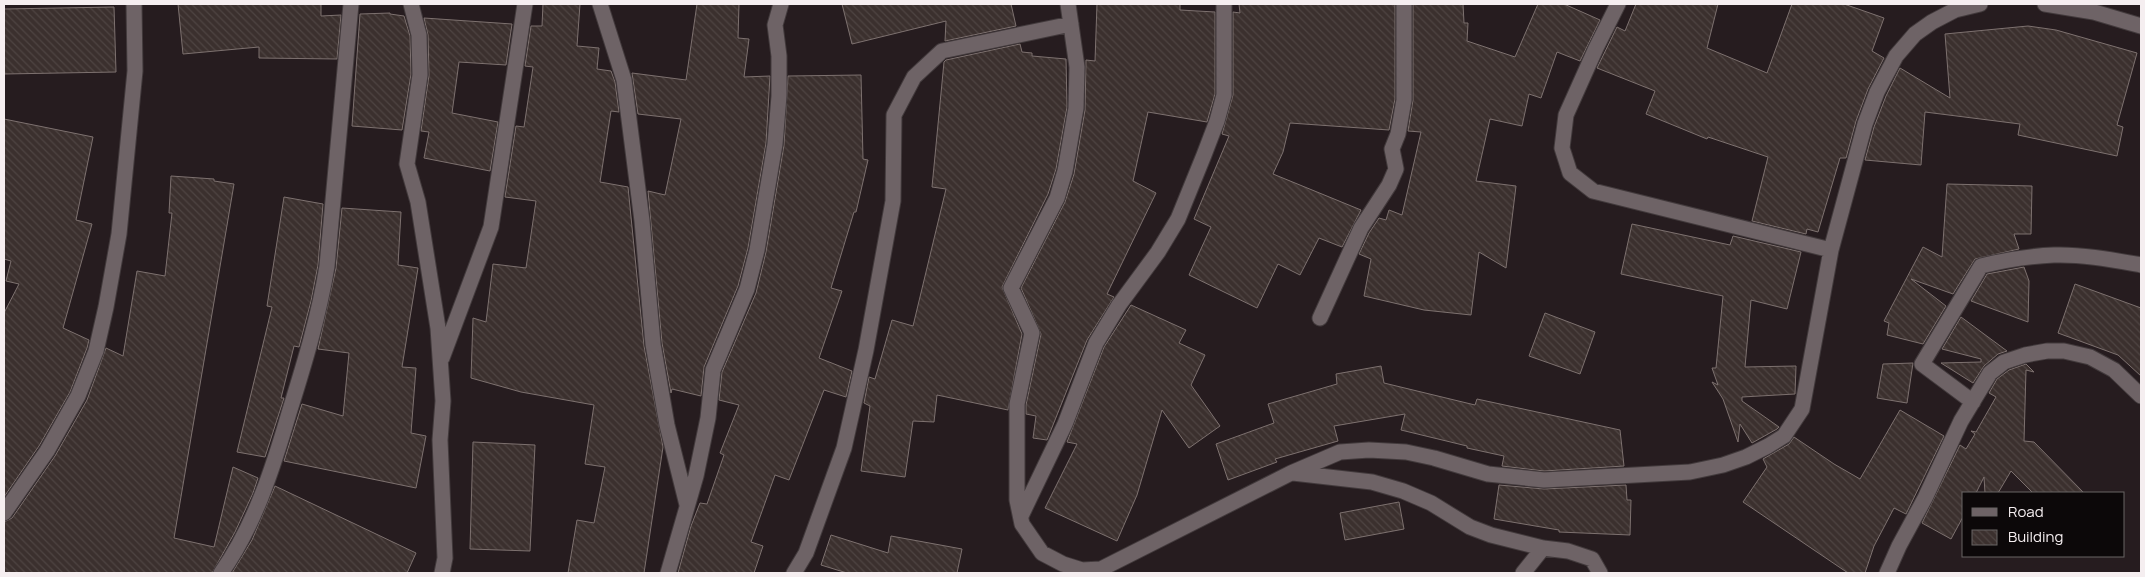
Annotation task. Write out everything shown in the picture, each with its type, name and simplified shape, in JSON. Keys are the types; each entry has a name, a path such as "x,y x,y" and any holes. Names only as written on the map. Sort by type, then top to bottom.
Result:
{"street":[{"path":"4,513 47,451 78,396 98,342 119,234 135,71 134,4"},
{"path":"221,573 237,552 273,466 320,305 327,266 350,4"},
{"path":"411,4 419,35 420,75 408,164 418,202 438,328 441,362 440,440 445,558 442,573"},
{"path":"441,362 491,227 525,4"},
{"path":"600,4 624,80 642,221 653,344 667,425 687,506"},
{"path":"668,573 696,476 708,418 713,370 747,289 757,250 775,144 779,96 779,56 775,25 782,4"},
{"path":"1068,4 1077,67 1076,108 1065,171 1057,198 1011,288 1032,333 1017,404 1017,500 1022,524 1042,553 1063,564 1082,570 1101,569 1291,473 1340,452 1369,450 1406,452 1488,474 1544,480 1690,472 1723,465 1746,457 1784,436 1802,409 1831,250 1865,124 1877,92 1896,56 1915,34 1932,22 1955,10 1980,4"},
{"path":"1021,516 1065,424 1096,343 1119,305 1158,252 1178,219 1204,155 1217,121 1224,95 1224,4"},
{"path":"1320,318 1361,228 1389,185 1396,169 1392,149 1398,134 1404,100 1404,4"},
{"path":"1618,4 1566,115 1562,148 1570,173 1593,191 1831,250"},
{"path":"2045,4 2094,12 2141,26"},
{"path":"794,573 806,552 844,448 866,350 893,201 894,115 914,77 942,51 1071,24"},
{"path":"1973,402 1922,364 1981,266 2010,259 2055,255 2112,260 2141,265"},
{"path":"1887,573 1961,421 1990,373 2004,362 2047,350 2064,351 2090,357 2114,370 2141,396"},
{"path":"1291,473 1372,482 1403,491 1431,503 1470,527 1491,535 1543,548 1568,551 1592,559 1600,573"},
{"path":"1523,573 1543,548"}],"building":[{"path":"178,4 321,4 321,16 341,15 337,59 259,58 259,47 183,54"},
{"path":"543,4 580,4 577,46 599,48 597,69 611,71 615,82 619,112 611,111 600,182 628,187 644,346 663,447 644,573 568,573 577,520 594,523 605,467 585,464 594,405 521,392 471,378 473,318 486,322 493,264 526,268 536,201 505,197 516,126 524,127 533,67 525,66 531,26 542,26"},
{"path":"697,4 739,4 738,38 749,39 744,77 770,76 766,143 748,248 738,286 704,367 701,396 672,389 671,393 662,343 648,191 665,195 681,119 638,114 632,73 686,80"},
{"path":"842,4 1011,4 1016,26 945,41 946,21 852,44"},
{"path":"1097,4 1180,4 1180,10 1215,12 1215,94 1207,122 1148,112 1133,181 1156,193 1107,294 1114,297 1087,340 1047,440 1033,438 1036,416 1026,414 1026,405 1041,334 1021,288 1065,202 1074,174 1085,110 1086,60 1095,61"},
{"path":"1239,4 1395,4 1395,99 1389,130 1290,123 1283,152 1273,174 1361,210 1342,247 1319,238 1300,275 1278,264 1257,308 1189,275 1211,227 1194,219 1229,136 1222,134 1233,95 1233,12 1240,13"},
{"path":"1413,4 1463,4 1464,23 1468,23 1467,41 1515,57 1538,4 1564,4 1600,20 1580,61 1557,52 1541,98 1529,94 1522,126 1490,119 1476,181 1516,186 1506,268 1479,252 1471,315 1424,310 1364,296 1371,259 1359,254 1379,218 1386,220 1389,210 1402,215 1421,132 1408,131 1413,100"},
{"path":"1636,4 1718,4 1707,48 1767,73 1792,4 1844,4 1884,18 1872,51 1884,58 1868,89 1856,121 1846,158 1840,158 1818,232 1807,229 1806,234 1752,221 1768,157 1708,137 1707,139 1646,114 1655,91 1597,68 1617,27 1625,31"},
{"path":"114,7 116,72 4,74 4,9"},
{"path":"390,13 404,16 410,36 411,74 402,130 352,126 360,14"},
{"path":"424,18 512,24 506,65 459,62 452,113 498,122 490,171 424,158 429,132 421,131 429,75 428,35"},
{"path":"2028,26 2056,30 2137,53 2117,125 2123,127 2117,156 2018,135 2020,124 1925,112 1921,165 1865,160 1874,127 1886,96 1900,68 1950,98 1945,34"},
{"path":"1020,44 1022,52 1032,53 1032,56 1066,59 1067,107 1056,169 1048,194 1002,287 1022,334 1008,410 937,395 934,422 913,421 905,477 861,471 870,406 864,403 869,377 875,379 892,320 913,326 946,189 932,187 944,62"},
{"path":"861,75 863,159 868,160 856,212 854,212 831,288 842,291 819,358 852,371 846,397 824,390 789,480 775,475 751,542 763,546 754,573 678,573 691,526 700,503 707,504 724,455 720,453 739,405 719,400 722,372 756,293 766,252 784,145 788,76"},
{"path":"4,119 93,137 76,220 92,224 63,328 89,340 70,392 39,446 4,497 4,313 19,284 6,281 11,261 4,259"},
{"path":"171,176 214,179 214,181 234,184 174,538 214,547 233,467 258,478 253,493 235,532 212,573 4,573 4,522 12,518 55,456 87,400 106,348 123,356 137,271 165,276 172,213 169,213"},
{"path":"1947,184 2032,186 2031,234 2014,234 2019,249 1975,259 1953,294 1911,279 1946,306 1923,344 1887,335 1889,323 1884,321 1923,247 1942,257"},
{"path":"284,197 323,204 318,265 311,301 299,347 294,346 281,398 284,398 265,457 237,452 272,307 267,306"},
{"path":"342,208 401,212 398,265 418,268 402,367 416,368 411,433 426,436 416,488 284,461 302,404 343,416 349,353 318,349 336,268"},
{"path":"1632,224 1730,245 1733,236 1801,252 1787,309 1751,300 1745,367 1796,366 1795,394 1742,397 1742,401 1779,427 1777,429 1752,443 1740,424 1738,442 1723,399 1712,382 1718,385 1712,368 1716,368 1723,296 1621,274"},
{"path":"2024,267 2029,281 2028,322 1971,301 1987,274"},
{"path":"2075,284 2141,308 2141,376 2118,355 2058,333"},
{"path":"1131,305 1186,330 1179,343 1205,355 1191,385 1220,426 1189,448 1162,410 1137,495 1117,541 1045,508 1077,444 1067,442 1104,347"},
{"path":"1545,313 1595,332 1580,374 1529,356"},
{"path":"1961,317 2007,351 1998,354 1984,366 1973,383 1941,363 1981,362 1981,359 1942,349"},
{"path":"1913,363 1907,403 1877,398 1883,364"},
{"path":"2026,364 2034,372 2026,370 2024,441 2034,442 2083,492 2032,492 2011,471 1999,492 1985,492 1984,477 1976,492 1962,492 1962,519 1951,539 1922,523 1960,445 1966,449 1975,434 1971,431 1976,432 1996,397 1989,393 1997,379 2009,370"},
{"path":"1381,366 1384,383 1475,405 1477,399 1620,430 1624,466 1544,471 1502,466 1504,456 1401,430 1405,414 1334,426 1338,441 1275,459 1277,462 1228,480 1216,444 1274,423 1268,404 1337,384 1336,374"},
{"path":"1900,410 1944,436 1906,514 1894,508 1874,546 1865,573 1848,573 1743,502 1767,467 1763,459 1789,444 1794,437 1860,479"},
{"path":"473,442 535,445 530,551 470,549"},
{"path":"1499,485 1544,489 1626,485 1627,500 1631,500 1630,535 1559,532 1559,530 1494,519"},
{"path":"275,486 416,553 407,573 232,573 252,540"},
{"path":"1399,502 1404,529 1345,540 1340,513"},
{"path":"831,535 888,553 891,536 962,549 957,573 847,573 821,565"}]}
